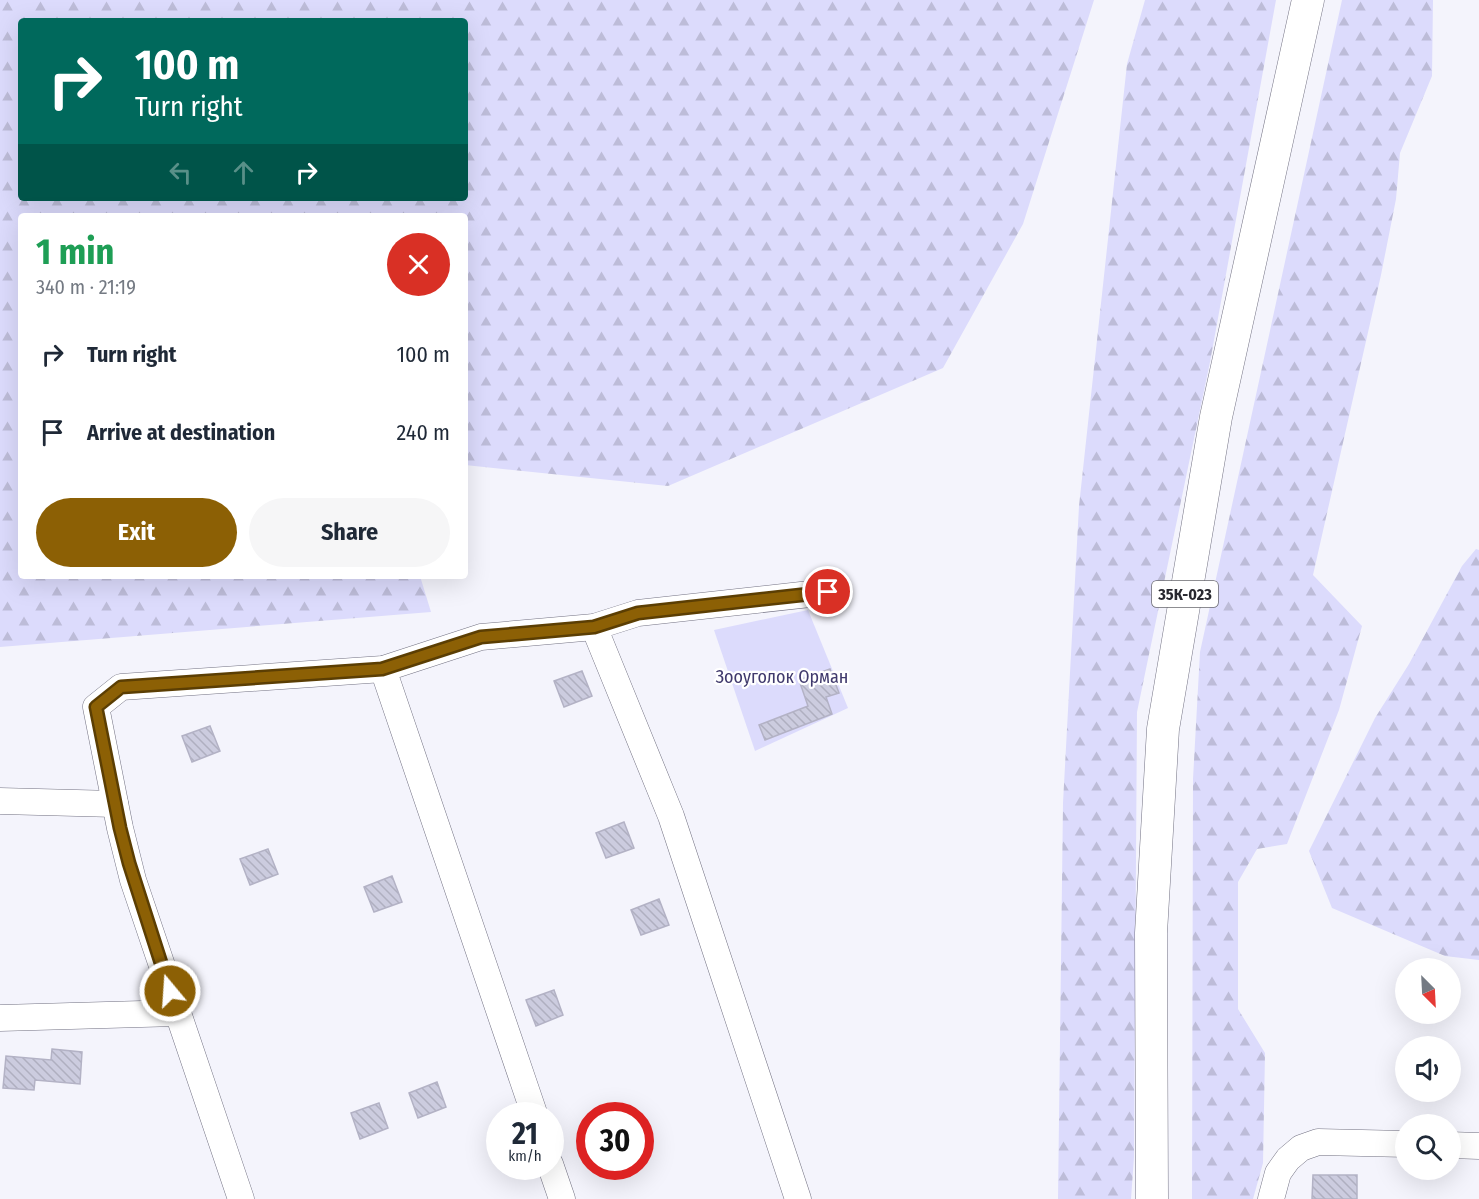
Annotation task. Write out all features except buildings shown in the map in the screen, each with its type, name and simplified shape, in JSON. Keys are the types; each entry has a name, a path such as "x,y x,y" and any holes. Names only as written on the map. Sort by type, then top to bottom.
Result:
{"main road":[{"name":"35К-023","path":"1152,1199 1151,933 1163,729 1216,417 1308,0"}],"street":[{"path":"241,1199 133,880 96,707 121,687 382,669 481,637 594,627 638,613 828,592"},
{"path":"594,627 671,816 798,1199"},
{"path":"382,669 530,1102"},
{"path":"0,801 115,804"},
{"path":"0,1018 177,1013"},
{"path":"1271,1199 1278,1173 1288,1159 1301,1148 1318,1142 1395,1144"},
{"path":"1461,1145 1479,1146"},
{"path":"555,1180 562,1199"}],"green space":[{"path":"0,0 1094,0 1023,224 943,368 668,486 468,465 468,213 18,213 18,579 421,579 431,612 0,647"},
{"path":"1145,0 1276,0 1210,362 1137,712 1134,1157 1131,1199 1058,1199 1063,803 1079,506 1127,64"},
{"path":"1342,0 1433,0 1432,76 1400,153 1396,199 1381,275 1313,575 1362,626 1339,710 1287,844 1257,849 1238,882 1238,1009 1265,1053 1263,1163 1253,1199 1192,1199 1193,779 1200,652"},
{"path":"1476,549 1479,550 1479,960 1445,956 1332,908 1309,851 1375,718 1409,664 1462,566"},
{"name":"Зооуголок Орман","path":"808,610 848,708 755,751 714,630"}],"route":[{"path":"170,991 133,880 120,828 96,707 121,687 382,669 481,637 594,627 638,613 828,592"}]}
